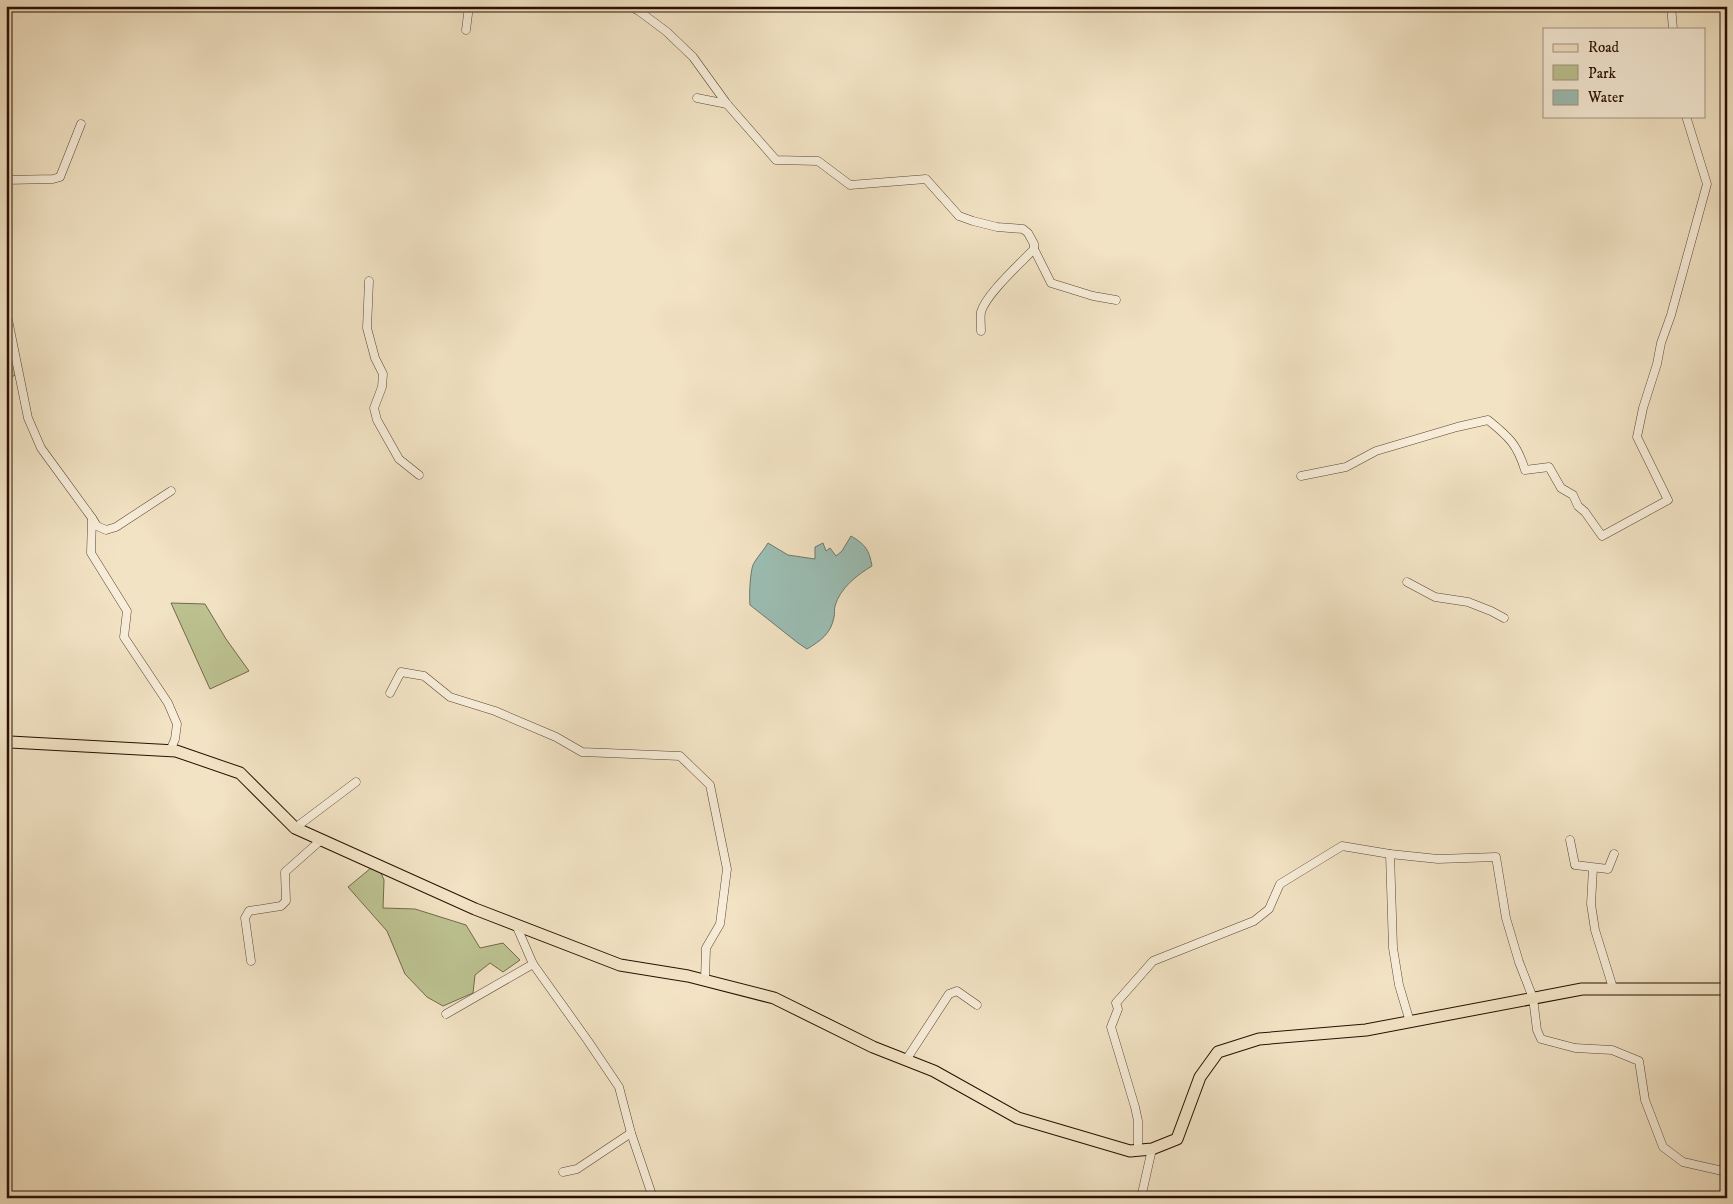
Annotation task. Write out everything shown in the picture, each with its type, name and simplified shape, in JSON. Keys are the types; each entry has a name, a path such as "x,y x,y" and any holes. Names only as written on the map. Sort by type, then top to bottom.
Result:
{"main road":[{"path":"6,744 10,742 176,751 240,773 295,828 475,909 620,966 688,976 774,998 873,1047 934,1071 1018,1118 1130,1151 1152,1149 1177,1139 1200,1077 1218,1052 1259,1039 1366,1030 1582,988 1727,989"}],"street":[{"path":"466,30 469,6"},
{"path":"629,6 639,10 668,32 693,57 727,104 776,160 818,161 850,185 926,179 960,216 997,227 1023,229 1028,233 1034,244 1034,250 1051,283 1093,296 1116,300"},
{"path":"1671,6 1673,28"},
{"path":"697,98 727,104"},
{"path":"1301,476 1346,467 1376,451 1457,427 1488,420 1510,437 1520,454 1525,470 1549,467 1561,488 1573,495 1578,506 1585,512 1602,536 1668,500 1637,437 1643,408 1657,364 1661,343 1671,315 1706,184 1687,118"},
{"path":"6,180 53,179 60,177 81,124"},
{"path":"981,331 981,312 985,304 999,286 1034,250"},
{"path":"369,281 367,328 375,358 383,374 382,387 374,408 377,420 399,459 419,475"},
{"path":"6,310 31,426 41,448 98,526 106,530 116,527 171,491"},
{"path":"92,518 91,552 127,611 124,638 168,703 176,724 175,739 170,751"},
{"path":"1407,582 1435,597 1468,602 1504,618"},
{"path":"390,693 402,672 424,676 450,697 530,726 556,737 582,752 680,756 710,786 727,869 720,924 706,948 705,980"},
{"path":"295,828 356,782"},
{"path":"251,961 245,918 249,911 281,906 286,901 285,872 322,840"},
{"path":"1570,840 1575,865 1608,869 1614,854"},
{"path":"1138,1150 1138,1121 1135,1107 1113,1040 1111,1028 1118,1009 1116,1003 1153,961 1254,921 1270,909 1280,884 1342,846 1438,859 1496,857 1510,937 1533,998 1537,1030 1541,1039 1575,1048 1612,1050 1639,1061 1645,1100 1663,1147 1683,1162 1727,1172"},
{"path":"1390,854 1393,948 1399,985 1410,1022"},
{"path":"1592,868 1591,904 1595,930 1613,988"},
{"path":"516,925 533,964 619,1087 631,1133 652,1198"},
{"path":"446,1014 533,964"},
{"path":"906,1060 949,994 957,991 977,1004"},
{"path":"563,1172 577,1169 631,1133"},
{"path":"1140,1198 1152,1149"}],"green space":[{"path":"6,323 17,374 6,380"},
{"path":"171,603 205,604 226,639 249,671 210,689"},
{"path":"377,863 384,880 383,908 415,909 466,925 480,948 503,943 520,960 503,972 490,963 475,975 473,993 443,1006 427,997 405,974 387,931 348,887"}],"water":[{"path":"851,536 866,548 872,566 855,578 841,593 835,606 833,623 828,632 816,643 807,649 750,605 750,583 753,566 768,543 788,555 815,559 815,547 823,543 826,551 830,548 836,556 842,551"}]}
